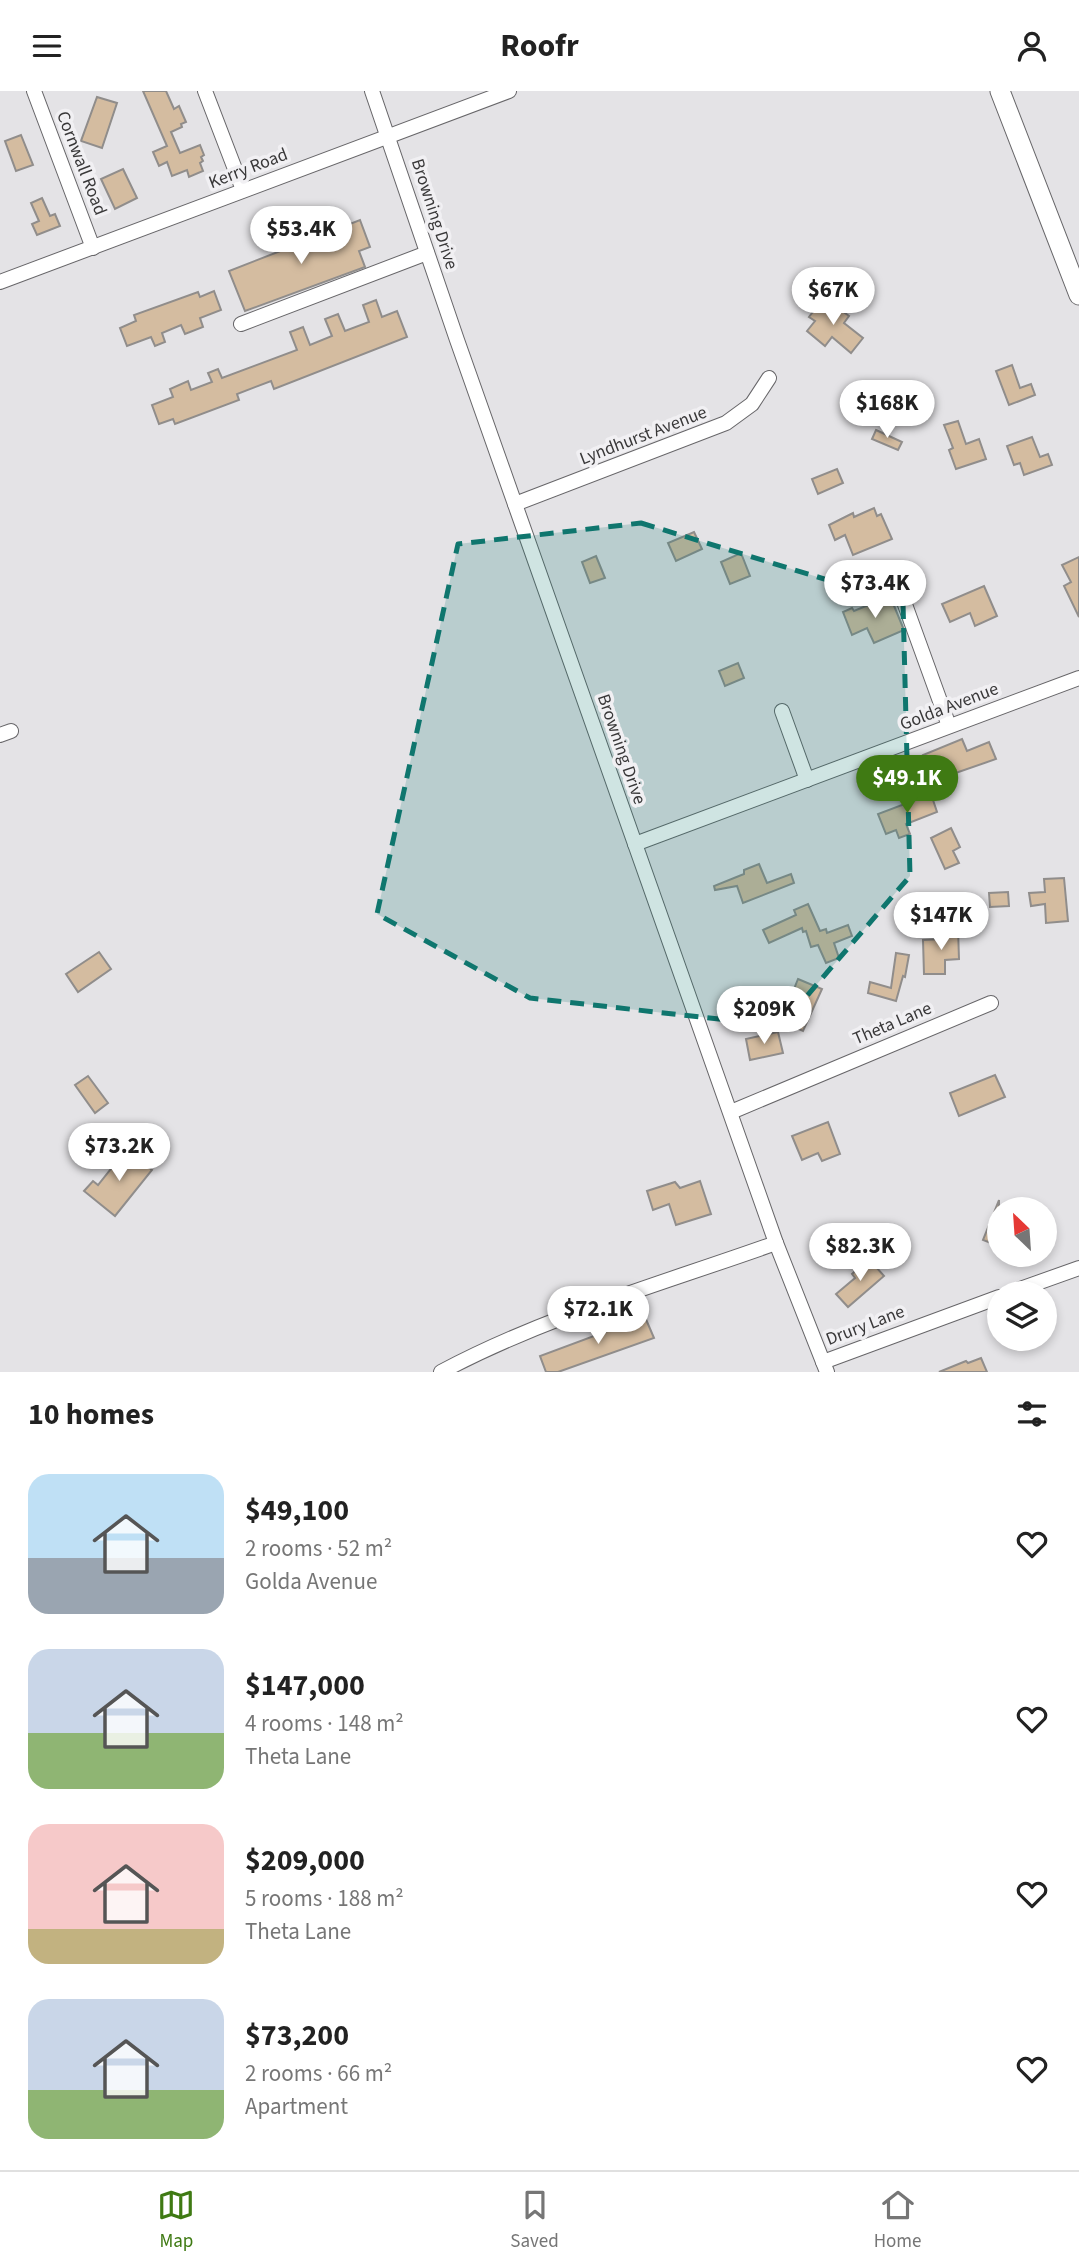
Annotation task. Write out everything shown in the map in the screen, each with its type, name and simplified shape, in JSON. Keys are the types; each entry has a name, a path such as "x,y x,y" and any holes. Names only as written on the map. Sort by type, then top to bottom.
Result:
{"main road":[{"path":"1000,91 1079,295"}],"street":[{"name":"Cornwall Road","path":"34,91 93,248"},
{"path":"205,91 243,190"},
{"name":"Browning Drive","path":"372,91 776,1243 825,1367"},
{"name":"Kerry Road","path":"0,282 509,91"},
{"path":"241,324 427,253"},
{"name":"Lyndhurst Avenue","path":"515,504 672,446 726,423 752,404 769,378"},
{"path":"903,599 949,726"},
{"name":"Golda Avenue","path":"635,844 1079,678"},
{"path":"782,712 807,780"},
{"name":"Theta Lane","path":"731,1112 991,1003"},
{"path":"441,1372 551,1322 776,1243"},
{"path":"1043,1281 1079,1268"},
{"name":"Drury Lane","path":"825,1367 987,1302"}],"highlighted area":[{"path":"641,523 903,603 910,876 781,1026 530,998 377,914 458,544"}],"building":[{"path":"143,91 166,91 174,109 179,106 186,122 171,132 180,153 200,145 204,155 200,163 203,171 189,177 187,170 172,176 167,162 159,166 153,152 167,146"},
{"path":"97,97 117,103 102,148 81,141"},
{"path":"21,135 33,165 16,171 5,141"},
{"path":"123,169 137,198 115,209 101,179"},
{"path":"42,198 50,216 55,214 60,226 37,235 32,224 39,221 31,203"},
{"path":"360,220 370,247 359,251 365,267 245,311 229,271"},
{"path":"214,291 221,310 200,318 203,327 185,334 181,325 162,333 165,342 155,346 151,337 127,346 120,328 136,321 134,315 198,292 200,297"},
{"path":"376,300 382,317 397,311 407,337 274,389 271,381 237,394 239,400 175,424 173,419 159,424 152,405 173,397 170,389 188,381 191,390 212,382 208,373 218,369 222,378 297,350 290,332 303,327 310,345 332,336 325,319 338,314 345,331 369,322 363,305"},
{"path":"822,300 836,311 838,308 849,316 844,323 863,338 851,353 832,337 825,346 807,331 815,321 809,317"},
{"path":"1012,365 1020,388 1031,384 1035,395 1009,405 996,371"},
{"path":"958,421 966,444 979,439 986,459 956,469 949,450 953,448 944,425"},
{"path":"876,430 902,442 898,450 872,439"},
{"path":"1032,437 1040,457 1048,454 1052,465 1024,475 1020,463 1014,465 1007,446"},
{"path":"837,469 843,483 818,494 812,479"},
{"path":"874,508 877,516 881,514 892,539 853,555 845,535 835,540 829,525 853,513 854,517"},
{"path":"694,532 702,549 676,561 668,543"},
{"path":"741,553 750,576 730,584 721,562"},
{"path":"596,556 605,578 590,583 582,562"},
{"path":"1079,557 1079,617 1064,586 1071,582 1062,565"},
{"path":"984,586 997,616 975,626 970,613 950,622 942,604"},
{"path":"890,596 904,630 874,643 867,628 852,635 843,612 852,608 854,611"},
{"path":"738,663 744,678 725,686 719,671"},
{"path":"962,739 967,751 989,742 996,759 947,776 941,762 928,767 923,755"},
{"path":"931,794 937,812 906,824 910,834 899,838 896,830 886,834 878,814"},
{"path":"951,828 960,847 953,851 959,863 945,869 931,838"},
{"path":"759,864 767,883 791,874 794,883 743,903 737,886 715,890 714,886 744,874 744,870"},
{"path":"1064,878 1068,921 1046,923 1045,904 1031,906 1029,893 1045,892 1044,879"},
{"path":"1008,892 1009,906 990,907 989,893"},
{"path":"808,904 820,931 826,929 827,933 848,925 852,936 834,943 839,958 826,963 818,945 811,947 806,931 803,932 802,928 769,943 763,930 796,915 794,910"},
{"path":"958,928 959,959 945,960 945,974 924,974 923,940 942,939 942,929"},
{"path":"99,952 111,969 78,992 66,974"},
{"path":"896,953 909,955 905,977 903,976 896,1001 868,993 870,982 891,988"},
{"path":"798,979 822,989 803,1031 783,1022"},
{"path":"778,1032 783,1053 750,1060 746,1039"},
{"path":"995,1075 1005,1097 959,1116 950,1093"},
{"path":"88,1076 108,1103 95,1113 75,1085"},
{"path":"828,1122 840,1154 822,1161 818,1153 802,1160 792,1136"},
{"path":"126,1150 152,1170 115,1216 84,1191 93,1181 98,1185"},
{"path":"700,1181 711,1214 676,1225 669,1204 653,1210 647,1191 675,1182 680,1188"},
{"path":"869,1259 884,1276 848,1307 836,1294 855,1278 852,1274"},
{"path":"645,1317 654,1338 558,1372 546,1372 540,1356"},
{"path":"981,1358 987,1372 939,1372 966,1361 968,1363"}]}
